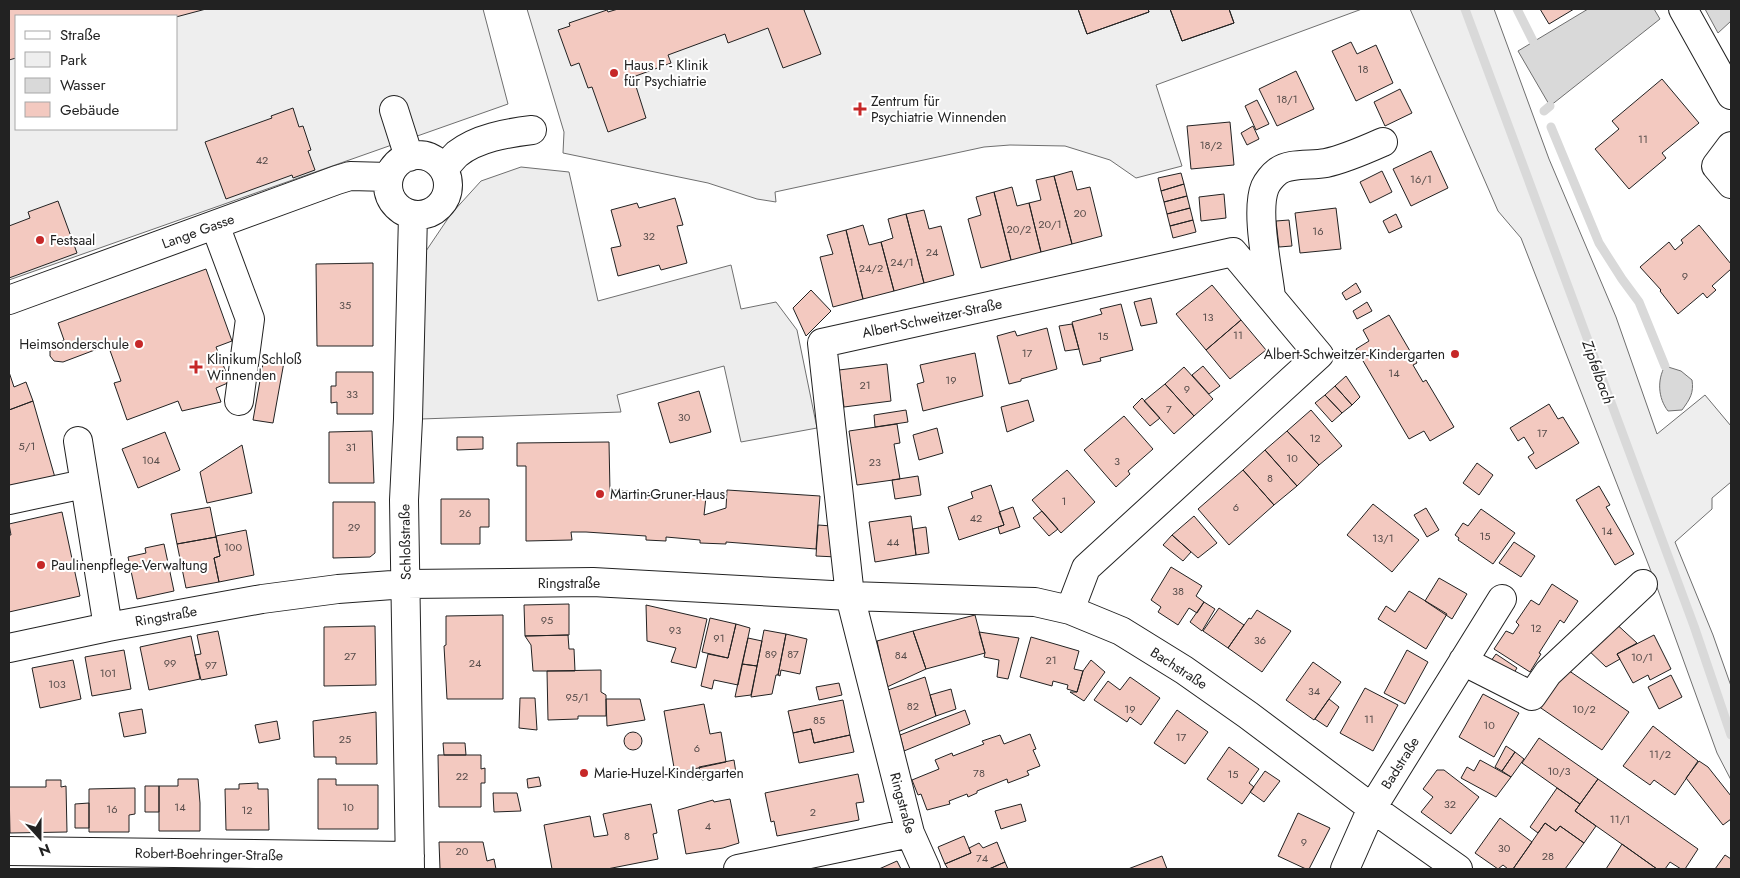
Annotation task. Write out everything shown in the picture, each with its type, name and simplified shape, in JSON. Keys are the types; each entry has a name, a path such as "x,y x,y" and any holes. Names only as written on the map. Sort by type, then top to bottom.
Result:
{"street":[{"path":"1683,9 1731,95"},
{"path":"394,110 409,157"},
{"path":"444,169 458,154 483,141 505,133 532,130"},
{"path":"1271,297 1263,234 1262,204 1266,186 1278,171 1298,165 1325,163 1383,142"},
{"path":"1731,146 1716,166 1731,184"},
{"path":"418,155 428,157 437,161 444,169 448,188 446,198 432,212 413,215 396,205 390,197 388,187 393,169 409,157 418,155"},
{"name":"Lange Gasse","path":"9,300 350,176 389,178"},
{"name":"Schloßstraße","path":"410,862 404,500 413,215"},
{"path":"215,225 250,319 239,401"},
{"name":"Albert-Schweitzer-Straße","path":"850,596 834,437 822,343 1233,252 1319,355 1086,568 1070,610"},
{"path":"78,441 108,627"},
{"path":"9,500 84,484"},
{"name":"Ringstraße","path":"9,648 108,627 262,599 406,584 593,582 850,596 910,833 926,869"},
{"path":"1463,661 1532,696 1548,673 1643,584"},
{"name":"Bachstraße","path":"850,596 1035,602 1070,610 1121,631 1184,670 1248,715 1372,808 1458,869"},
{"name":"Badstraße","path":"1345,869 1372,808 1502,599"},
{"path":"738,869 910,833"},
{"name":"Robert-Boehringer-Straße","path":"9,852 410,862"}],"green space":[{"path":"9,9 483,9 508,104 9,280"},
{"name":"Zentrum für Psychiatrie Winnenden","path":"527,9 1362,9 1156,85 1182,166 1136,178 1110,160 1065,146 1010,145 984,147 775,192 776,202 757,199 708,183 563,153 564,132"},
{"path":"1410,9 1494,9 1549,159 1616,317 1657,434 1705,395 1731,426 1731,482 1712,498 1712,509 1675,542 1713,635 1731,686 1731,780 1717,753 1654,579 1521,238 1498,211"}],"shaded area":[{"path":"521,167 569,172 598,301 731,265 741,309 776,302 797,330 817,428 741,442 724,366 617,395 621,412 421,419 426,251 451,214 481,181"}],"water":[{"path":"1588,9 1654,9 1660,19 1550,106 1518,51"},
{"path":"1705,9 1731,9 1731,21 1718,33"},
{"path":"1665,366 1681,371 1692,380 1691,396 1682,410 1668,411 1662,400 1660,383"}],"building":[{"path":"9,9 206,9 178,16 15,15 15,58 9,60"},
{"name":"Haus F - Klinik für Psychiatrie","path":"618,9 807,9 804,10 821,54 783,68 768,28 728,43 725,34 668,55 671,63 633,77 646,118 608,132 592,87 588,88 579,63 571,66 558,30 570,26 569,23 607,10 608,12"},
{"path":"1078,9 1148,9 1149,12 1087,34"},
{"path":"1078,9 1148,9 1149,12 1087,34"},
{"path":"1170,9 1229,9 1234,23 1182,41"},
{"path":"1170,9 1229,9 1234,23 1182,41"},
{"path":"1540,9 1574,9 1549,24"},
{"path":"1351,42 1357,54 1376,45 1393,83 1356,101 1332,51"},
{"path":"1296,71 1314,109 1277,126 1259,89"},
{"path":"1662,79 1699,123 1662,153 1666,158 1629,189 1595,149 1619,129 1612,121"},
{"path":"1400,89 1412,113 1385,126 1374,102"},
{"path":"1257,100 1269,124 1256,130 1245,106"},
{"path":"293,108 299,127 303,126 311,150 308,151 315,170 293,178 292,175 226,199 205,142 272,118 271,116"},
{"path":"1230,122 1234,165 1191,169 1187,126"},
{"path":"1253,126 1259,139 1247,145 1241,133"},
{"path":"1431,151 1448,188 1411,206 1393,169"},
{"path":"1072,171 1077,190 1090,187 1102,236 1072,244 1054,176"},
{"path":"1382,171 1392,192 1370,203 1360,182"},
{"path":"1181,173 1184,184 1161,191 1158,178"},
{"path":"1054,176 1072,244 1041,252 1029,203 1041,200 1036,180"},
{"path":"1184,184 1187,196 1164,202 1161,191"},
{"path":"1012,187 1017,206 1029,203 1041,252 1011,260 994,192"},
{"path":"994,192 1011,260 981,268 968,219 981,215 976,197"},
{"path":"1224,194 1226,218 1201,221 1199,197"},
{"path":"1187,196 1190,208 1167,214 1164,202"},
{"path":"675,198 683,225 677,226 687,263 661,270 659,265 618,276 611,248 621,246 611,210 637,203 639,208"},
{"name":"Festsaal","path":"58,201 77,253 9,278 9,226 30,218 28,212"},
{"path":"1190,208 1193,220 1170,226 1167,214"},
{"path":"1336,208 1341,249 1300,253 1295,213"},
{"path":"924,210 929,229 941,226 954,275 924,283 906,214"},
{"path":"906,214 924,283 894,291 881,242 893,238 888,219"},
{"path":"1396,214 1402,227 1389,233 1383,221"},
{"path":"1193,220 1196,232 1173,238 1170,226"},
{"path":"1289,220 1292,246 1279,247 1276,221"},
{"path":"863,225 869,245 881,242 894,291 863,299 846,230"},
{"path":"1699,225 1731,264 1731,269 1712,286 1716,290 1707,298 1703,293 1678,314 1661,290 1640,267 1669,242 1675,250 1683,243 1681,240"},
{"path":"846,230 863,299 833,307 820,257 833,254 827,235"},
{"path":"373,263 373,346 317,346 316,264"},
{"name":"Heimsonderschule","path":"206,269 232,341 216,347 230,382 216,388 221,402 182,411 178,401 127,420 114,383 121,381 108,345 63,362 54,361 50,356 52,346 64,340 58,323"},
{"path":"1356,283 1361,292 1346,300 1342,293"},
{"path":"1212,285 1241,320 1206,350 1176,314"},
{"path":"811,290 831,311 806,336 793,308"},
{"path":"1151,298 1157,323 1141,326 1134,302"},
{"path":"1367,302 1372,311 1357,319 1353,311"},
{"path":"1121,304 1133,350 1100,358 1101,361 1083,365 1072,322 1102,314 1100,309"},
{"path":"1389,315 1417,363 1413,365 1423,382 1426,380 1454,427 1430,441 1424,431 1409,439 1356,349 1369,341 1363,330"},
{"path":"1241,320 1266,350 1230,379 1206,350"},
{"path":"1072,324 1079,349 1065,351 1059,326"},
{"path":"1047,328 1057,369 1009,384 997,336 1015,331 1017,336"},
{"path":"975,353 983,396 923,411 917,384 924,382 920,365"},
{"path":"264,358 284,362 273,423 253,420"},
{"path":"887,364 891,401 844,407 839,370"},
{"path":"1203,366 1220,386 1209,394 1192,375"},
{"path":"1184,367 1213,399 1194,416 1165,384"},
{"path":"9,372 14,387 26,382 33,401 9,410"},
{"path":"336,372 373,372 373,414 337,414 337,402 331,403 331,386 336,386"},
{"path":"1346,376 1360,397 1352,405 1335,386"},
{"path":"1165,384 1194,416 1174,434 1144,401"},
{"path":"1335,386 1352,405 1342,413 1325,395"},
{"path":"699,391 711,432 670,443 658,403"},
{"path":"1325,395 1342,413 1332,422 1315,403"},
{"path":"1142,398 1160,418 1150,426 1133,407"},
{"path":"1028,400 1034,421 1007,432 1001,407"},
{"path":"33,401 56,481 9,494 9,410"},
{"path":"1549,404 1558,419 1563,417 1579,443 1536,469 1528,457 1534,453 1524,437 1518,441 1510,428"},
{"path":"906,410 908,422 875,427 874,415"},
{"path":"1311,410 1342,446 1319,465 1287,431"},
{"path":"1124,416 1153,449 1128,471 1130,474 1116,487 1084,450"},
{"path":"897,424 900,443 894,444 900,479 857,485 849,431"},
{"path":"937,428 943,453 919,460 913,435"},
{"path":"372,431 374,483 329,483 329,432"},
{"path":"1287,431 1319,465 1297,486 1265,450"},
{"path":"165,432 180,470 138,488 122,449"},
{"path":"457,437 483,437 483,449 457,450"},
{"name":"Martin-Gruner-Haus","path":"609,442 610,492 614,490 706,497 704,515 726,508 727,490 820,496 816,549 726,542 726,544 700,543 700,540 666,537 666,541 646,540 646,536 586,532 571,532 572,540 526,541 526,466 517,466 517,443"},
{"path":"242,445 252,493 207,503 200,472"},
{"path":"1265,450 1297,486 1274,505 1243,470"},
{"path":"1477,463 1493,475 1479,495 1463,483"},
{"path":"1067,470 1095,502 1061,533 1032,500"},
{"path":"1243,470 1274,505 1229,545 1198,509"},
{"path":"918,476 921,495 895,499 892,480"},
{"path":"991,485 1004,525 959,540 948,507 973,498 971,492"},
{"path":"1599,486 1610,505 1606,507 1634,554 1615,565 1576,500"},
{"path":"441,499 489,499 489,527 480,527 480,544 441,544"},
{"path":"333,502 375,502 375,553 370,557 333,558"},
{"path":"1373,504 1419,540 1392,572 1347,535"},
{"path":"210,507 216,537 177,544 171,514"},
{"path":"1013,507 1020,527 1000,534 998,527 1004,525 999,512"},
{"path":"1426,508 1439,530 1427,537 1414,515"},
{"path":"1481,509 1515,533 1493,564 1458,540 1459,538 1455,535 1463,523 1468,526"},
{"path":"1042,511 1058,529 1049,536 1033,518"},
{"name":"Paulinenpflege-Verwaltung","path":"62,512 80,596 9,612 9,535 11,535 9,524"},
{"path":"911,516 916,555 875,562 869,522"},
{"path":"1194,516 1217,543 1198,558 1172,535"},
{"path":"818,525 832,526 837,557 816,556"},
{"path":"926,527 929,553 916,555 913,529"},
{"path":"246,530 254,575 219,582 214,558 220,556 216,536"},
{"path":"1172,535 1191,552 1183,561 1163,545"},
{"path":"216,537 220,556 214,558 219,582 186,588 177,544"},
{"path":"1514,542 1535,556 1521,577 1499,563"},
{"path":"164,544 174,591 137,599 128,557 146,553 145,548"},
{"path":"1171,567 1202,586 1196,596 1204,602 1197,613 1189,608 1178,625 1158,612 1161,607 1151,600"},
{"path":"1439,578 1467,594 1452,619 1425,601"},
{"path":"1552,584 1578,601 1564,623 1560,620 1539,653 1541,654 1530,672 1494,649 1506,631 1513,634 1519,625 1516,622 1531,600 1539,605"},
{"path":"1409,591 1447,614 1426,649 1378,619 1386,606 1395,612"},
{"path":"1204,602 1215,609 1202,631 1190,622"},
{"path":"569,604 569,635 525,636 524,605"},
{"path":"646,605 707,619 696,668 671,662 676,648 647,641"},
{"path":"1219,608 1244,625 1228,648 1203,631"},
{"path":"1257,610 1291,631 1262,672 1228,648 1249,618 1251,619"},
{"path":"503,615 503,699 447,699 444,646 446,645 446,616"},
{"path":"975,615 985,653 926,669 913,631"},
{"path":"710,618 736,624 728,658 702,652"},
{"path":"1612,620 1637,643 1617,654 1620,659 1606,667 1586,648"},
{"path":"736,624 750,628 738,685 714,680 712,689 701,686 708,654 728,658"},
{"path":"375,626 376,685 324,686 324,627"},
{"path":"764,630 786,634 778,675 776,675 772,694 751,697"},
{"path":"218,631 227,675 201,680 195,655 201,654 197,635"},
{"path":"913,631 926,669 887,687 877,641"},
{"path":"979,632 1019,638 1008,679 997,677 999,660 984,657 985,653"},
{"path":"786,634 807,639 800,674 781,670 780,676 778,675"},
{"path":"568,635 569,649 574,649 575,671 533,671 531,645 525,636"},
{"path":"1654,635 1671,669 1650,680 1648,675 1633,683 1617,654"},
{"path":"191,636 200,679 149,690 140,647"},
{"path":"1031,637 1079,651 1074,669 1083,671 1077,692 1067,689 1068,685 1053,681 1052,686 1020,677"},
{"path":"748,638 762,641 757,666 742,664"},
{"path":"124,650 131,689 92,696 85,657"},
{"path":"1407,650 1428,662 1405,704 1384,693"},
{"path":"1496,654 1517,668 1510,679 1488,665"},
{"path":"73,660 81,699 40,708 32,668"},
{"path":"1091,660 1105,672 1084,701 1070,692 1077,692 1083,671"},
{"path":"1313,662 1341,682 1314,720 1286,700"},
{"path":"742,664 757,666 751,695 735,697"},
{"path":"1565,668 1629,712 1602,750 1538,706"},
{"path":"601,670 601,692 606,695 606,716 578,716 578,719 548,720 547,671"},
{"path":"1671,675 1682,697 1659,709 1648,687"},
{"path":"925,677 936,716 898,732 888,690"},
{"path":"1130,677 1160,698 1141,725 1130,717 1127,722 1094,700 1108,681 1120,690"},
{"path":"839,683 842,695 819,700 816,687"},
{"path":"1365,688 1398,705 1373,751 1340,733"},
{"path":"951,689 956,709 936,716 930,695"},
{"path":"1483,694 1519,713 1494,757 1459,737"},
{"path":"520,698 535,698 537,730 519,728"},
{"path":"606,699 640,699 645,720 607,726"},
{"path":"1329,699 1339,707 1327,727 1315,719"},
{"path":"843,700 850,735 814,743 811,729 793,733 788,711"},
{"path":"704,704 710,734 721,732 726,762 675,773 664,711"},
{"path":"142,709 146,733 124,737 119,713"},
{"path":"965,710 970,724 904,751 900,735"},
{"path":"1177,710 1208,732 1185,764 1154,743"},
{"path":"376,712 377,764 336,764 336,757 314,757 313,721"},
{"path":"277,721 280,739 259,743 255,725"},
{"path":"1653,726 1698,761 1675,795 1654,780 1650,785 1623,766"},
{"path":"811,729 814,743 850,735 854,752 799,763 793,733"},
{"path":"633,732 639,735 642,741 639,747 633,750 627,747 624,741 627,735"},
{"path":"1030,734 1036,749 1033,750 1040,766 1027,771 1029,775 1008,783 1007,779 977,791 977,793 968,797 967,794 949,801 950,804 927,810 921,794 918,795 912,780 939,769 935,760 952,753 953,756 984,744 982,741 1000,735 1004,744"},
{"path":"1539,738 1598,779 1580,804 1522,763"},
{"path":"443,743 465,743 466,755 444,755"},
{"path":"1506,746 1515,752 1502,771 1495,767"},
{"path":"1229,747 1259,769 1249,783 1254,787 1242,804 1207,779"},
{"path":"1515,752 1524,759 1511,777 1502,771"},
{"path":"438,755 481,755 481,769 485,768 485,783 481,783 481,807 439,807"},
{"path":"734,760 736,773 702,780 699,767"},
{"path":"1480,760 1511,777 1496,797 1461,778 1467,767 1474,771"},
{"path":"1699,761 1708,767 1731,796 1731,819 1723,825 1686,778"},
{"path":"1437,770 1444,770 1479,797 1451,834 1421,812 1433,797 1423,789"},
{"path":"1265,771 1280,781 1264,802 1250,792"},
{"path":"858,774 864,802 856,803 859,820 777,836 774,821 771,822 765,793"},
{"path":"539,777 541,786 528,788 527,779"},
{"path":"178,779 198,779 200,831 159,831 159,786 178,786"},
{"path":"318,779 336,779 336,785 378,785 378,829 318,829"},
{"path":"1598,779 1698,849 1685,869 1681,869 1670,862 1665,869 1657,869 1575,811"},
{"path":"46,780 61,780 61,787 66,786 67,832 10,833 9,787 46,787"},
{"path":"258,783 258,789 268,789 269,830 226,830 225,789 239,789 239,784"},
{"path":"145,786 159,786 159,812 145,812"},
{"path":"135,788 135,814 129,815 129,832 89,832 89,789"},
{"path":"1557,788 1580,804 1575,811 1596,826 1584,843 1560,826 1556,831 1545,823 1538,833 1530,827"},
{"path":"493,793 517,793 521,811 494,812"},
{"path":"730,799 739,843 723,848 686,854 678,810 713,800 714,802"},
{"path":"89,803 89,828 75,828 75,804"},
{"path":"651,804 657,833 653,834 658,859 607,869 552,869 544,825 590,816 594,837 608,835 603,814"},
{"path":"1021,804 1026,821 1001,829 995,811"},
{"path":"1298,813 1330,828 1309,869 1278,856"},
{"path":"1500,818 1532,842 1513,869 1508,869 1503,865 1498,869 1475,853"},
{"path":"1545,823 1556,831 1560,826 1584,843 1565,869 1513,869"},
{"path":"964,836 971,853 945,864 938,847"},
{"path":"439,842 483,842 487,861 494,859 496,869 440,869"},
{"path":"997,842 1005,862 989,869 948,869 945,864 971,853 969,848 979,843 983,848"},
{"path":"1622,844 1657,869 1606,869"},
{"path":"1725,855 1731,859 1731,869 1715,869"},
{"path":"1162,856 1167,869 1128,869"},
{"path":"897,861 901,869 879,869"},
{"path":"1005,862 1008,869 989,869"}],"waterway":[{"name":"Zipfelbach","path":"1465,9 1694,626 1731,735"},
{"path":"1517,9 1533,41"},
{"path":"1544,111 1550,106"},
{"path":"1551,127 1599,243 1639,302 1665,366"}],"place":[{"name":"Haus F - Klinik für Psychiatrie","path":"614,73"},
{"name":"Zentrum für Psychiatrie Winnenden","path":"860,109"},
{"name":"Festsaal","path":"40,240"},
{"name":"Heimsonderschule","path":"139,344"},
{"name":"Albert-Schweitzer-Kindergarten","path":"1455,354"},
{"name":"Klinikum Schloß Winnenden","path":"196,367"},
{"name":"Martin-Gruner-Haus","path":"600,494"},
{"name":"Paulinenpflege-Verwaltung","path":"41,565"},
{"name":"Marie-Huzel-Kindergarten","path":"584,773"}]}
